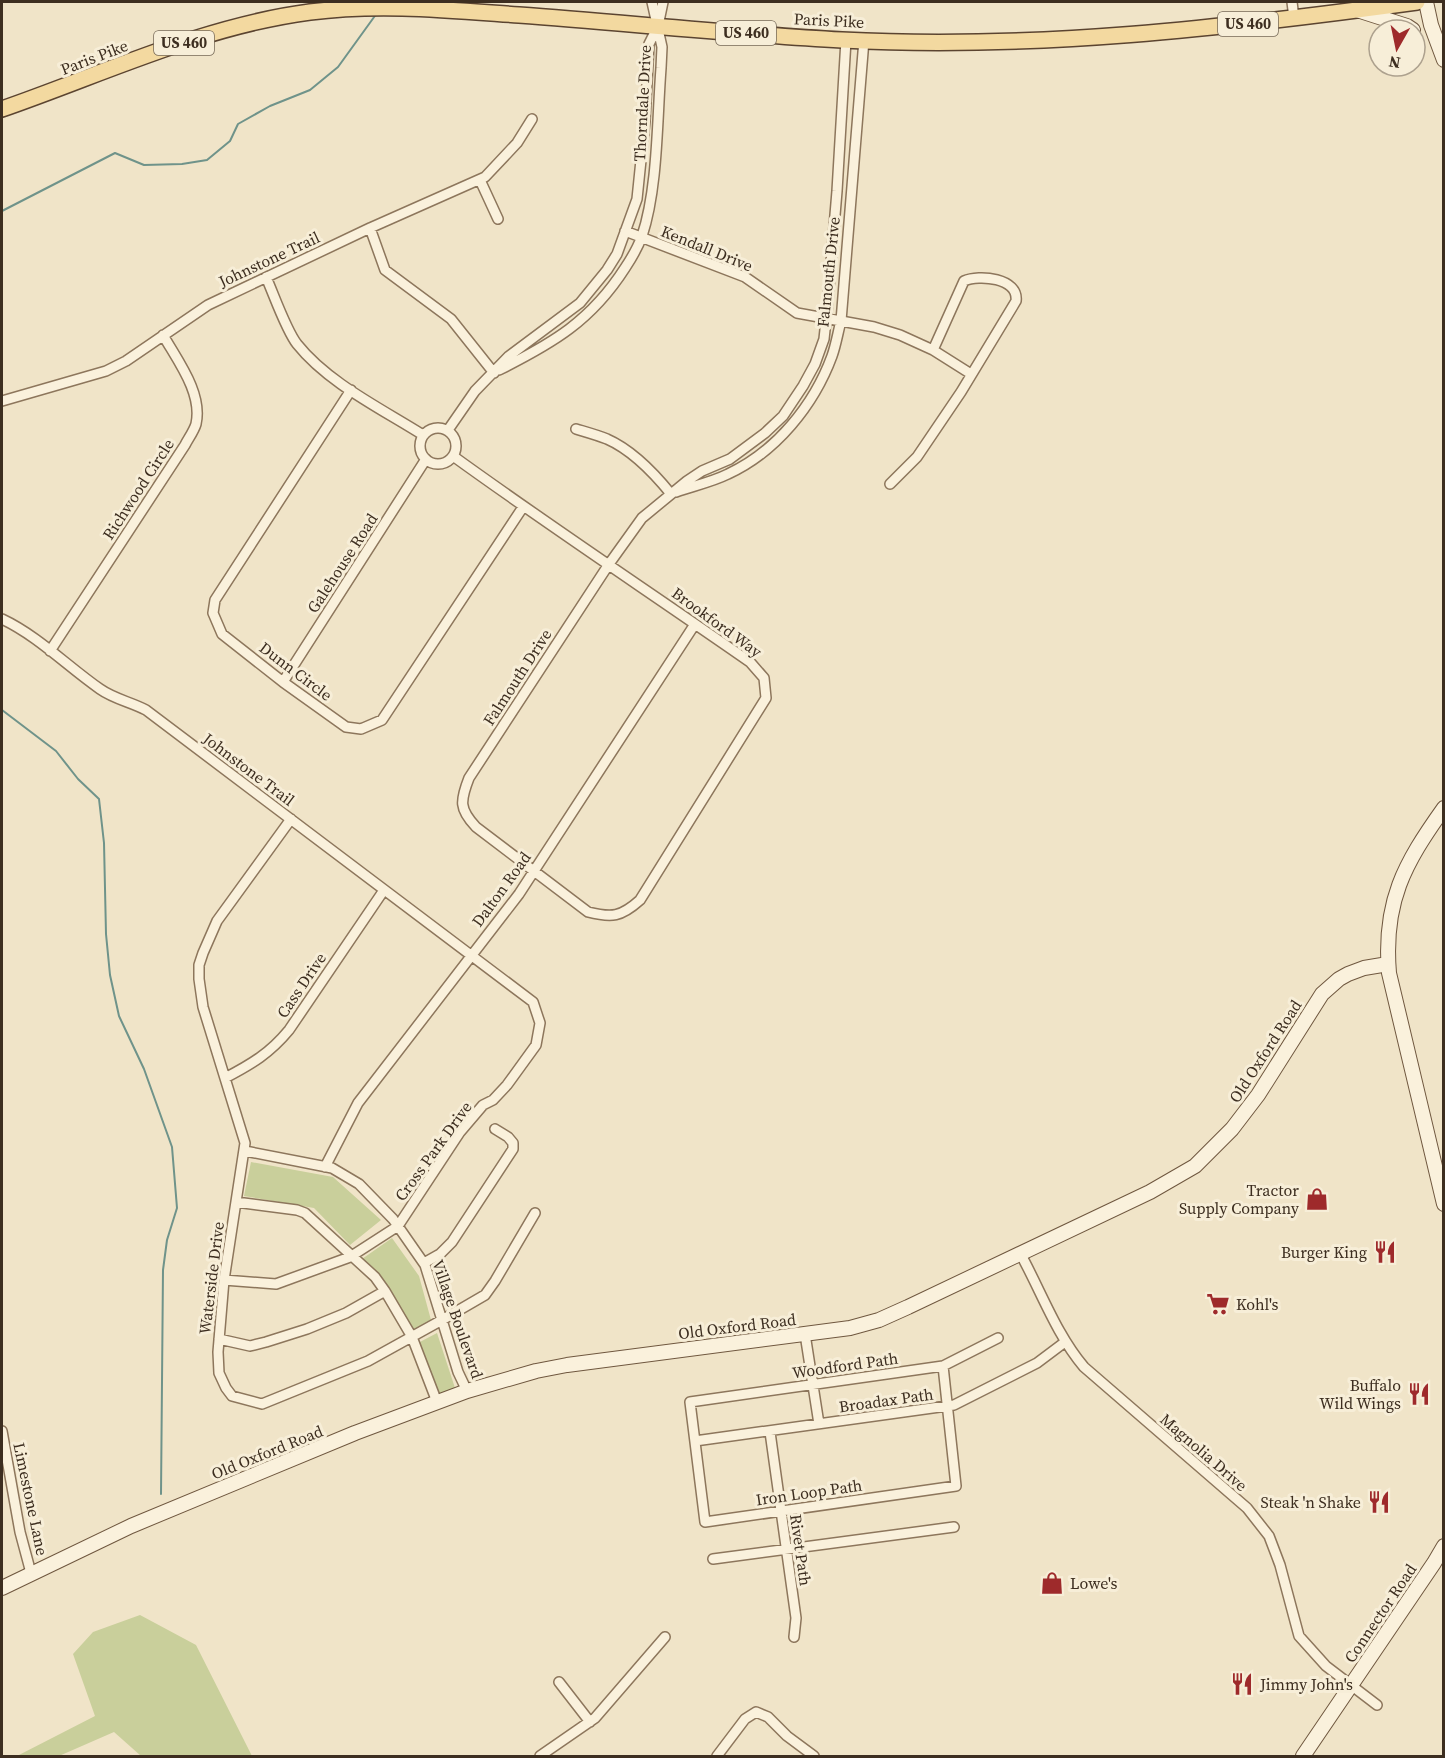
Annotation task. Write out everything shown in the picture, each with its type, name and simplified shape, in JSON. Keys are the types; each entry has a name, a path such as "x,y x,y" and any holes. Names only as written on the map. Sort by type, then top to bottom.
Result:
{"main road":[{"name":"Paris Pike","path":"2,109 218,32 320,5 392,7 846,40 979,43 1176,32 1417,2"}],"street":[{"path":"652,2 657,26"},
{"path":"657,26 663,2"},
{"path":"1292,2 1294,18"},
{"path":"1426,2 1443,61"},
{"path":"1354,10 1380,18"},
{"name":"Thorndale Drive","path":"448,430 476,391 524,344 574,308 591,292 617,254 637,199 645,121 649,44 657,26"},
{"name":"Thorndale Drive","path":"494,373 565,333 584,318 612,288 642,238 651,196 654,162 662,47 657,26"},
{"name":"Falmouth Drive","path":"534,871 470,821 464,814 462,796 469,778 609,564 642,518 702,471 737,454 765,433 783,416 803,386 824,339 837,191 846,40"},
{"name":"Falmouth Drive","path":"670,494 728,474 757,458 799,415 821,381 833,355 841,321 864,40"},
{"path":"1427,40 1443,61"},
{"name":"Johnstone Trail","path":"2,401 106,371 126,361 208,305 370,228 480,180 517,143 532,119"},
{"path":"480,180 498,219"},
{"path":"370,228 385,270 451,319 494,373"},
{"name":"Kendall Drive","path":"626,231 745,277 797,313 900,335 933,350 971,374"},
{"path":"266,277 296,342 314,362 351,390 423,435"},
{"path":"890,484 917,457 1016,301 1017,293 1010,285 998,280 971,278 964,281 933,350"},
{"path":"574,308 584,318"},
{"name":"Richwood Circle","path":"50,651 196,425 197,403 163,335"},
{"name":"Dunn Circle","path":"351,390 215,600 213,613 222,634 283,682 346,727 362,729 382,720 523,507"},
{"path":"430,429 448,430 455,439 453,456 445,462 435,464 426,459 420,447 423,435 430,429"},
{"path":"576,429 609,440 643,464 670,494"},
{"name":"Brookford Way","path":"453,456 523,507 750,662 764,678 766,698 640,900 619,915 605,916 588,912 534,871"},
{"name":"Galehouse Road","path":"283,682 426,459"},
{"name":"Johnstone Trail","path":"2,618 111,696 146,710 471,955"},
{"name":"Dalton Road","path":"325,1167 358,1103 519,894 695,624"},
{"path":"1443,808 1421,840 1397,887 1388,927 1388,964 1443,1204"},
{"name":"Waterside Drive","path":"291,819 217,921 199,965 203,1007 243,1134 245,1151 224,1280 219,1339 219,1373 226,1388 232,1396 262,1404 368,1361 412,1337 485,1295 535,1213"},
{"name":"Cass Drive","path":"225,1078 259,1060 275,1047 289,1030 384,890"},
{"name":"Cross Park Drive","path":"224,1280 276,1284 352,1256 398,1226 466,1125 483,1105 493,1100 507,1085 536,1045 540,1023 533,1002 471,955"},
{"name":"Old Oxford Road","path":"2,1588 145,1520 355,1433 467,1391 552,1367 850,1328 879,1320 1150,1192 1195,1166 1241,1118 1267,1083 1302,1024 1330,986 1356,971 1388,964"},
{"path":"424,1263 440,1254 452,1242 513,1149 513,1143 508,1137 495,1129"},
{"name":"Village Boulevard","path":"245,1151 325,1167 345,1174 359,1184 398,1226 424,1263 458,1372 467,1391"},
{"path":"236,1202 305,1213 375,1277 412,1337 437,1402"},
{"name":"Magnolia Drive","path":"1020,1253 1065,1342 1084,1367 1247,1508 1269,1536 1280,1565 1299,1636 1326,1666 1377,1705"},
{"path":"219,1339 249,1346 266,1342 346,1313 385,1291"},
{"path":"805,1334 819,1424"},
{"name":"Woodford Path","path":"690,1402 943,1366 998,1338"},
{"name":"Broadax Path","path":"695,1441 960,1403 1010,1379 1049,1356 1065,1342"},
{"path":"943,1366 948,1406"},
{"name":"Iron Loop Path","path":"690,1402 705,1522 956,1486 948,1406"},
{"name":"Limestone Lane","path":"2,1431 20,1532 31,1573"},
{"name":"Rivet Path","path":"770,1432 796,1618 794,1637"},
{"path":"713,1559 954,1527"},
{"name":"Connector Road","path":"1302,1756 1434,1563 1443,1546"},
{"path":"540,1756 590,1722 606,1707 665,1637"},
{"path":"559,1682 590,1722"},
{"path":"717,1756 745,1719 756,1712 768,1717 787,1736 814,1756"}],"green space":[{"path":"251,1162 333,1177 381,1220 350,1245 314,1208 244,1196"},
{"path":"392,1238 419,1276 431,1320 414,1331 389,1289 362,1259"},
{"path":"437,1333 456,1391 440,1398 418,1343"},
{"path":"140,1615 196,1645 252,1756 141,1756 114,1732 59,1756 17,1756 95,1716 73,1654 93,1632"}],"waterway":[{"path":"2,211 115,153 144,165 182,164 207,160 230,141 238,124 270,106 310,90 338,67 377,13"},
{"path":"2,710 56,751 78,779 99,799 104,843 106,934 110,975 119,1016 144,1069 172,1147 177,1208 167,1240 163,1270 161,1494"}],"place":[{"name":"Tractor Supply Company","path":"1317,1199"},
{"name":"Burger King","path":"1385,1252"},
{"name":"Kohl's","path":"1218,1304"},
{"name":"Buffalo Wild Wings","path":"1419,1394"},
{"name":"Steak 'n Shake","path":"1379,1502"},
{"name":"Lowe's","path":"1052,1583"},
{"name":"Jimmy John's","path":"1242,1684"}]}
